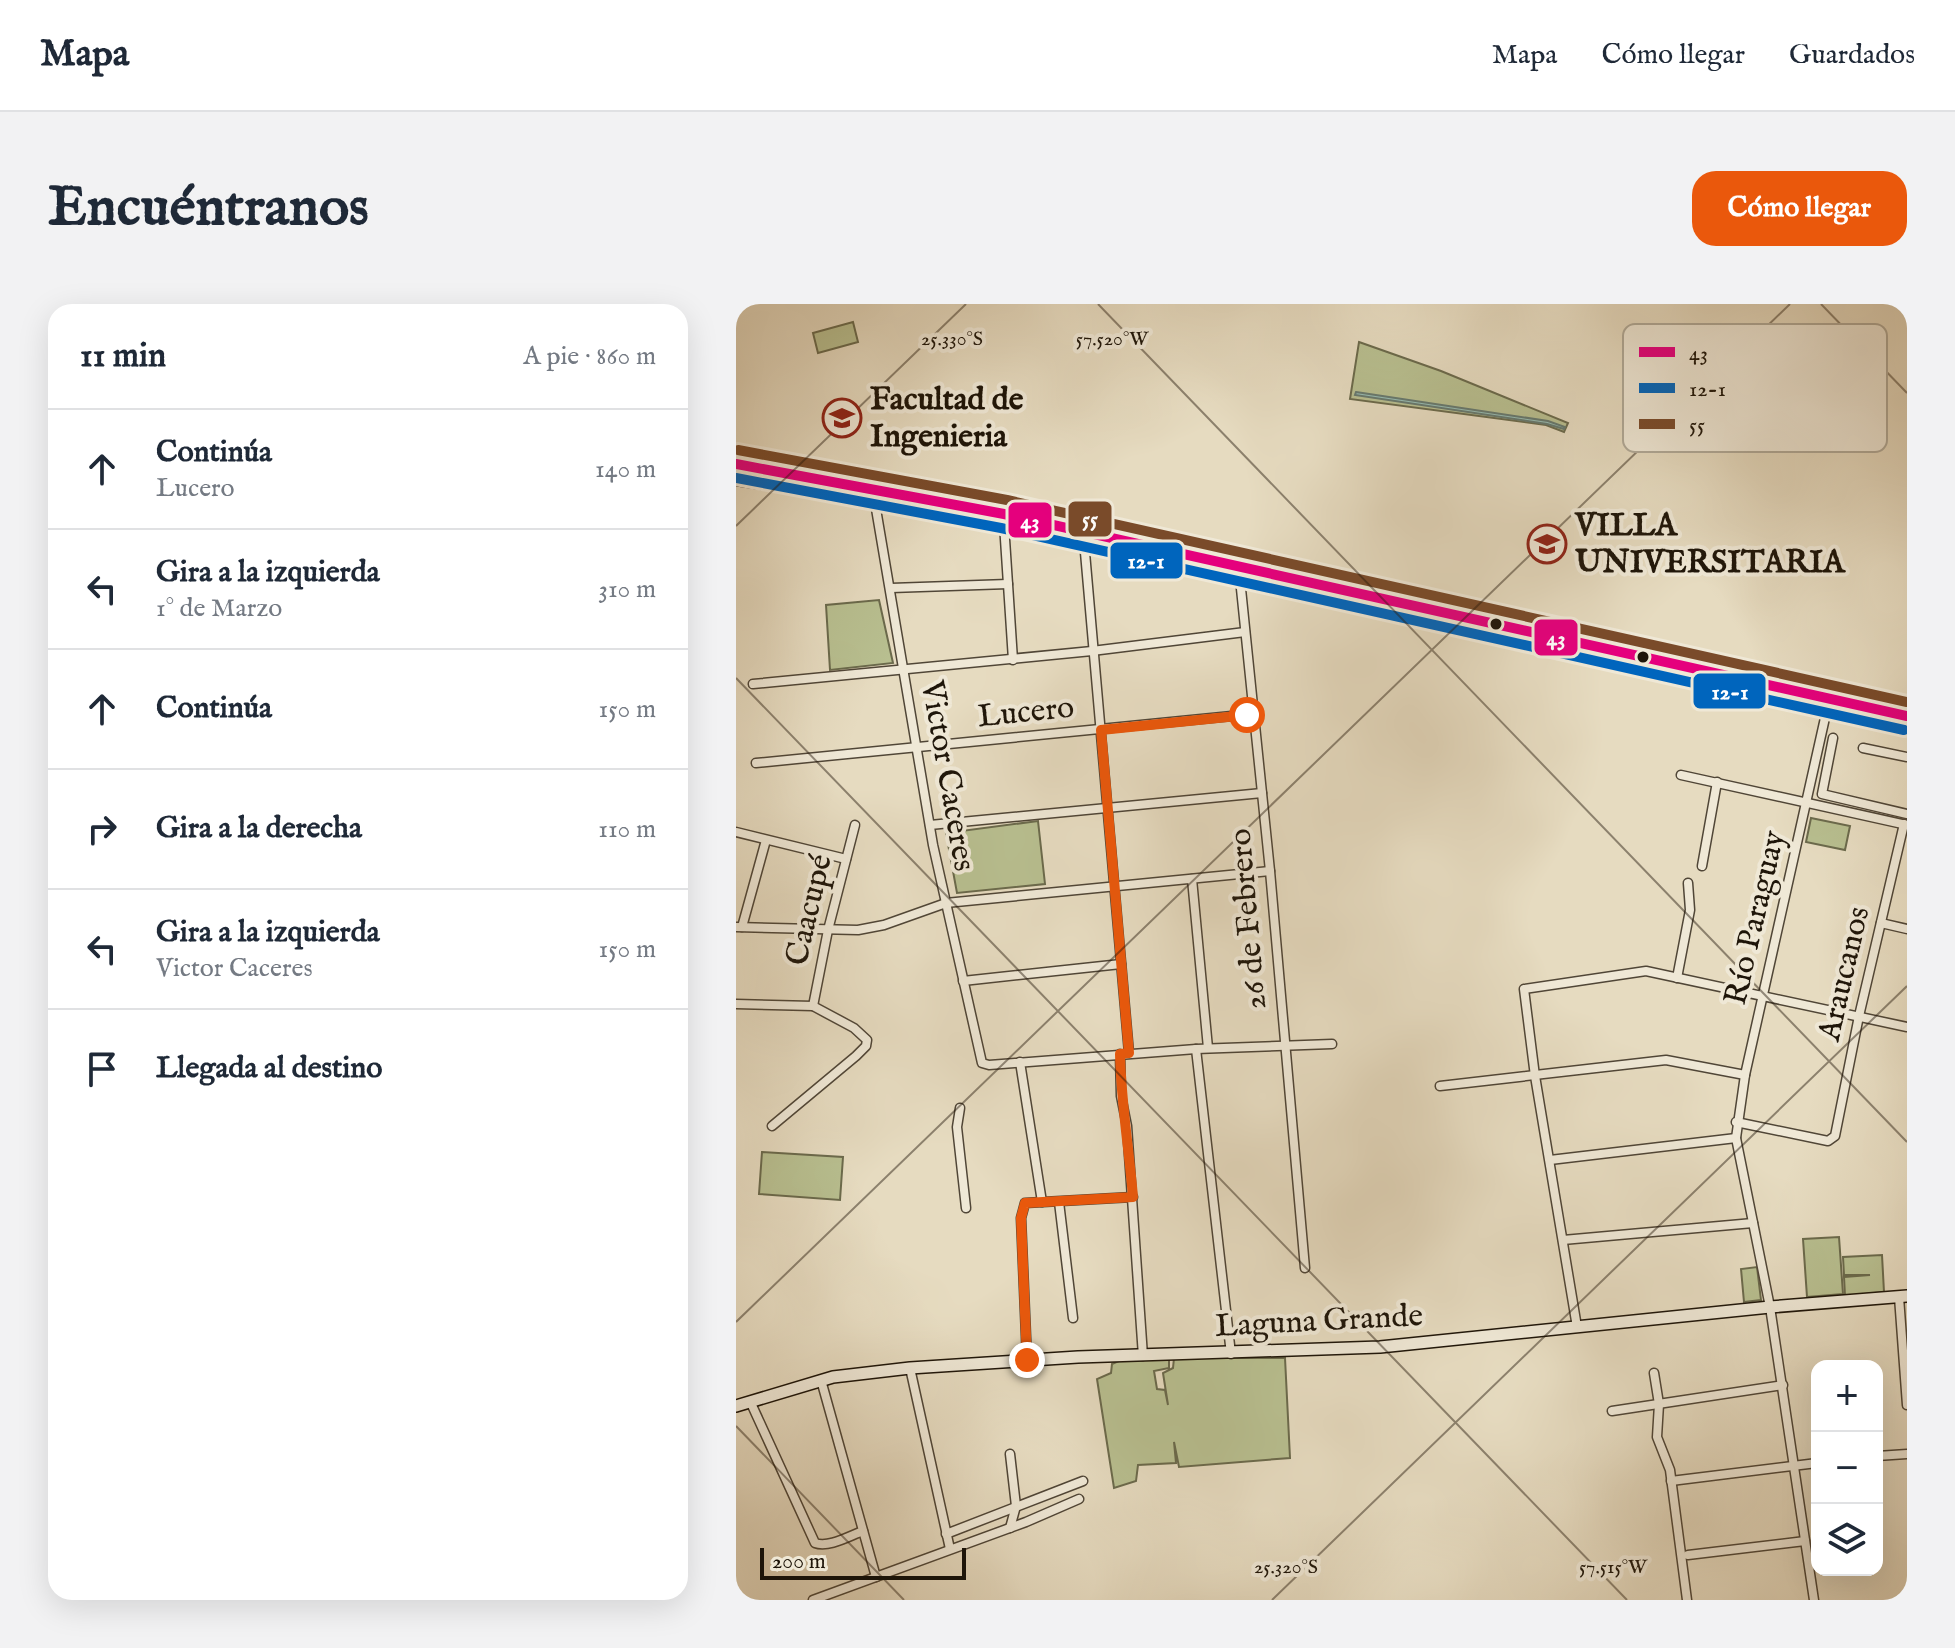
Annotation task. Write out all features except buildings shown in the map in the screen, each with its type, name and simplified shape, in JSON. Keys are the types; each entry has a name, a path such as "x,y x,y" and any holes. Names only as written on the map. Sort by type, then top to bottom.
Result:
{"highway":[{"path":"736,464 1085,537 1907,727"},
{"path":"736,478 874,493 1004,524 1085,537"},
{"path":"1240,573 1907,716"},
{"path":"1522,640 1529,645 1557,652"}],"main road":[{"name":"Laguna Grande","path":"736,1406 821,1380 910,1368 1027,1360 1380,1347 1770,1307 1903,1297"}],"street":[{"name":"Victor Caceres","path":"874,493 930,825 980,1058 982,1063 989,1065 1020,1062"},
{"path":"1004,524 1013,660"},
{"path":"1085,537 1092,651 1121,964 1125,1054 1121,1096 1127,1126 1143,1356"},
{"name":"26 de Febrero","path":"1240,573 1305,1268"},
{"path":"891,588 1008,584"},
{"path":"753,684 1013,660 1245,632"},
{"name":"Río Paraguay","path":"1814,1600 1783,1385 1736,1138 1736,1122 1827,709"},
{"name":"Lucero","path":"756,763 1252,714"},
{"path":"1833,738 1822,794 1907,814"},
{"path":"1863,748 1907,757"},
{"path":"1681,775 1905,824"},
{"path":"1702,866 1717,782"},
{"path":"930,825 1262,793"},
{"name":"Araucanos","path":"1736,1122 1828,1141 1835,1136 1859,1016 1905,824"},
{"name":"Caacupé","path":"813,1006 828,930 855,825"},
{"path":"736,832 846,859"},
{"path":"766,840 739,927 858,930 884,925 946,903 1270,871"},
{"path":"1192,879 1208,1048"},
{"path":"1677,978 1690,910 1688,883"},
{"path":"1881,923 1907,929"},
{"path":"963,981 1121,964"},
{"path":"1577,1327 1535,1076 1524,989 1646,971 1907,1027"},
{"path":"736,1004 813,1006 860,1032 867,1043 856,1056 772,1126"},
{"path":"1042,1202 1020,1062 1208,1048 1332,1044"},
{"path":"1196,1049 1231,1354"},
{"path":"1440,1086 1666,1060 1745,1075"},
{"path":"960,1108 957,1127 966,1208"},
{"path":"1550,1160 1736,1138"},
{"path":"1027,1360 1021,1218 1025,1203 1133,1197"},
{"path":"1059,1202 1073,1318"},
{"path":"1563,1240 1753,1223"},
{"path":"1903,1297 1907,1405"},
{"path":"910,1368 950,1549"},
{"path":"1654,1373 1659,1404 1657,1437 1671,1481 1687,1600"},
{"path":"821,1380 876,1577"},
{"path":"1612,1411 1783,1385"},
{"path":"750,1401 815,1543 828,1544 863,1531"},
{"path":"1010,1454 1016,1506 1010,1528"},
{"path":"1883,1456 1907,1454"},
{"path":"1671,1481 1811,1464"},
{"path":"946,1534 1083,1481"},
{"path":"813,1600 1010,1528 1079,1499"},
{"path":"1688,1555 1805,1541"}],"green space":[{"path":"853,322 858,342 818,353 813,333"},
{"path":"1359,342 1441,371 1568,423 1564,432 1546,425 1350,399"},
{"path":"879,600 893,663 830,670 826,605"},
{"path":"1811,818 1850,826 1845,850 1806,842"},
{"path":"1038,821 1045,884 957,893 946,833"},
{"path":"762,1152 843,1157 840,1200 759,1194"},
{"path":"1839,1237 1843,1294 1807,1297 1803,1239"},
{"path":"1882,1255 1884,1292 1845,1296 1844,1277 1870,1275 1844,1275 1843,1257"},
{"path":"1757,1267 1761,1300 1744,1302 1741,1269"},
{"path":"1169,1358 1169,1368 1154,1371 1157,1389 1165,1390 1168,1405 1163,1373 1173,1368 1174,1358 1285,1358 1290,1458 1179,1467 1174,1442 1176,1463 1138,1465 1136,1481 1114,1488 1097,1379 1111,1373 1112,1364 1121,1360"}],"water":[{"path":"1356,392 1548,421 1565,427 1355,395"}],"transit line":[{"name":"55","path":"738,450 1007,500 1907,702"},
{"name":"43","path":"736,464 1004,514 1907,716"},
{"name":"12-1","path":"736,478 1001,528 1904,730"}],"place":[{"name":"Facultad de Ingenieria","path":"842,418"},
{"name":"VILLA UNIVERSITARIA","path":"1547,544"}],"route":[{"path":"1027,1360 1021,1218 1025,1203 1133,1197 1127,1126 1121,1096 1120,1054 1129,1053 1101,730 1247,715"}]}
